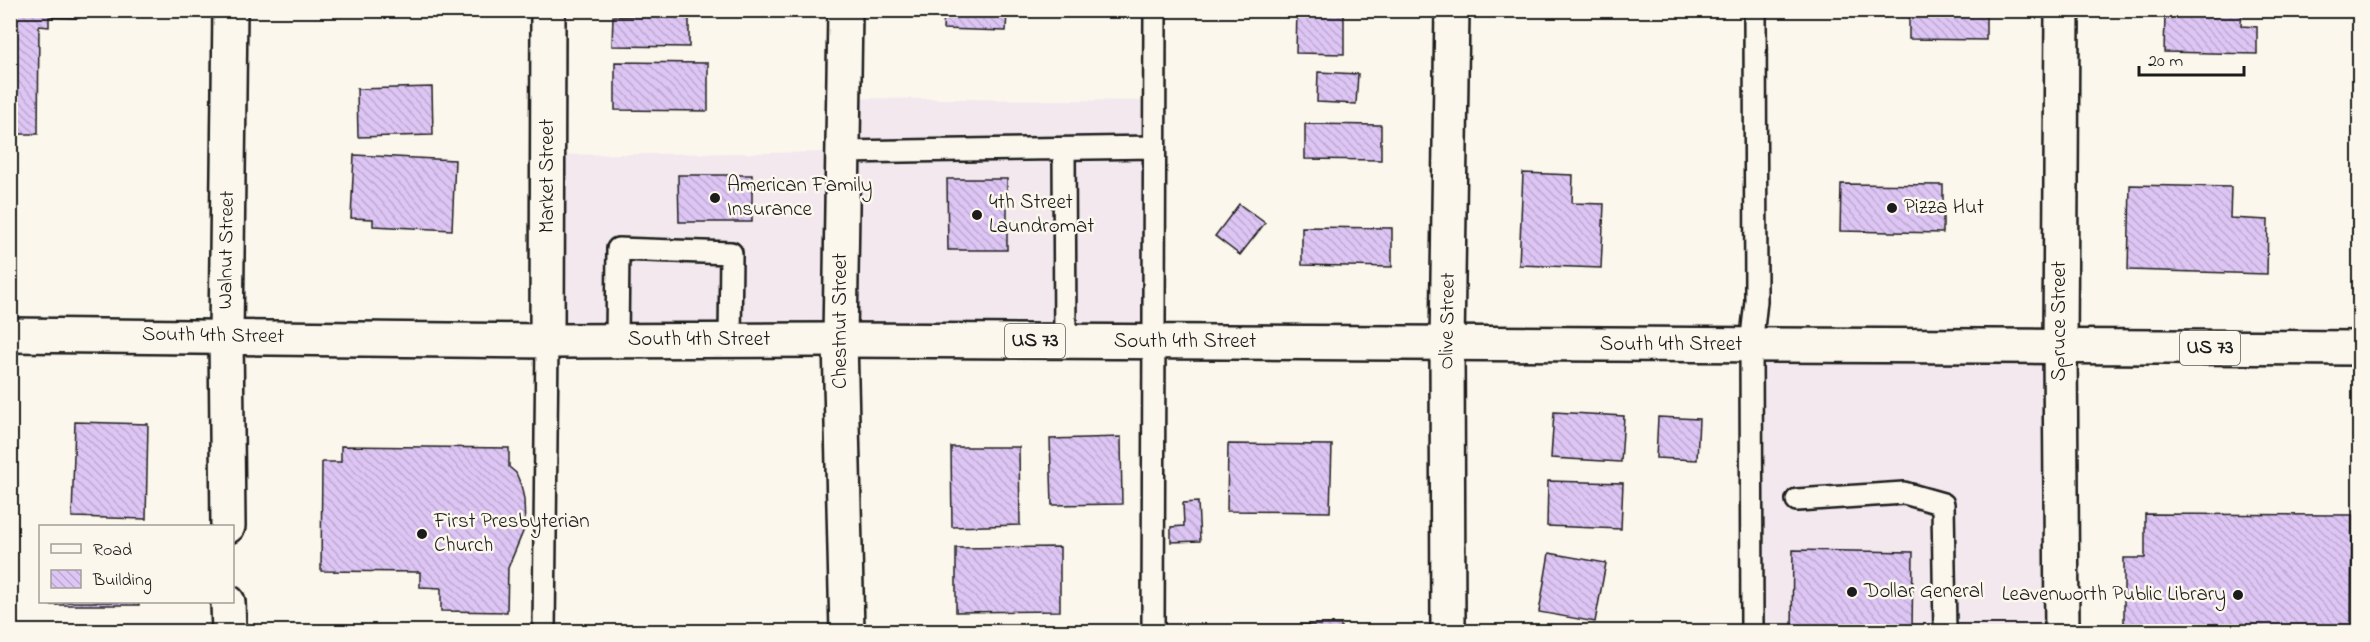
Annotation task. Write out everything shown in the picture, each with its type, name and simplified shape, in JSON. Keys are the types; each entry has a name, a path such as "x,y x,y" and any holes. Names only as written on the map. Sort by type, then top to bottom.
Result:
{"main road":[{"name":"Walnut Street","path":"228,525 226,336 230,10"},
{"name":"Market Street","path":"547,341 548,10"},
{"name":"Chestnut Street","path":"845,10 840,340 847,632"},
{"name":"Olive Street","path":"1448,632 1447,344 1452,10"},
{"name":"Spruce Street","path":"2062,10 2060,347 2062,632"},
{"name":"South 4th Street","path":"10,335 547,341 840,340 2360,348"},
{"path":"228,603 229,632"}],"lane":[{"path":"1153,632 1155,10"},
{"path":"1752,632 1751,346 1756,301 1755,10"},
{"path":"843,152 1154,147"},
{"path":"1064,149 1065,341"},
{"path":"617,341 618,249 731,253 730,340"},
{"path":"544,632 547,341"},
{"path":"1797,500 1904,493 1943,504 1945,632"}],"shaded area":[{"path":"843,98 1154,101 1153,342 547,341 548,155 842,152"},
{"path":"1764,346 2060,347 2062,631 1761,632"}],"building":[{"path":"10,10 79,10 79,18 49,17 49,27 39,26 38,134 10,134"},
{"path":"944,10 1007,10 1006,31 943,29"},
{"path":"1297,10 1344,10 1344,54 1296,53"},
{"path":"1909,10 1986,10 1986,40 1909,39"},
{"path":"2218,10 2242,10 2241,26 2257,27 2257,54 2164,52 2165,15 2218,16"},
{"path":"613,16 689,17 689,47 612,46"},
{"path":"615,62 708,63 708,111 615,110"},
{"path":"1318,72 1358,74 1356,104 1317,102"},
{"path":"432,87 433,135 358,137 357,89"},
{"path":"1305,124 1381,125 1381,160 1305,159"},
{"path":"354,155 455,160 452,230 373,226 373,219 351,218"},
{"path":"1523,173 1573,175 1572,203 1604,204 1601,268 1519,265"},
{"name":"American Family Insurance","path":"678,175 752,175 752,222 679,222"},
{"name":"4th Street Laundromat","path":"947,179 1007,179 1007,250 948,250"},
{"name":"Pizza Hut","path":"1841,184 1943,185 1943,233 1840,231"},
{"path":"2130,185 2231,187 2230,218 2268,220 2267,274 2128,270"},
{"path":"1239,204 1265,223 1240,255 1215,236"},
{"path":"1302,227 1392,228 1392,267 1302,265"},
{"path":"1554,412 1624,416 1621,462 1551,458"},
{"path":"1658,417 1699,419 1697,460 1656,458"},
{"path":"75,422 148,424 146,519 72,517"},
{"path":"1121,437 1122,504 1052,505 1050,439"},
{"path":"1228,444 1332,445 1330,512 1227,511"},
{"name":"First Presbyterian Church","path":"341,446 509,448 509,467 516,473 524,499 525,527 508,568 507,612 441,611 441,588 420,587 420,572 321,571 322,462 341,462"},
{"path":"951,447 1019,447 1020,525 952,527"},
{"path":"1548,481 1623,483 1621,529 1547,526"},
{"path":"1198,502 1200,541 1171,542 1171,527 1184,526 1183,503"},
{"name":"Leavenworth Public Library","path":"2145,514 2352,515 2351,632 2124,632 2124,558 2145,558"},
{"path":"1060,547 1060,611 956,612 956,548"},
{"name":"Dollar General","path":"1793,550 1913,552 1912,632 1792,632"},
{"path":"1549,553 1606,563 1595,622 1539,612"},
{"path":"49,603 139,603 139,605 49,605"},
{"path":"1260,625 1341,625 1341,632 1259,632"},
{"path":"954,630 1033,631 954,632"}],"place":[{"name":"American Family Insurance","path":"715,198"},
{"name":"Pizza Hut","path":"1892,208"},
{"name":"4th Street Laundromat","path":"977,215"},
{"name":"First Presbyterian Church","path":"422,534"},
{"name":"Dollar General","path":"1852,592"},
{"name":"Leavenworth Public Library","path":"2238,595"}]}
